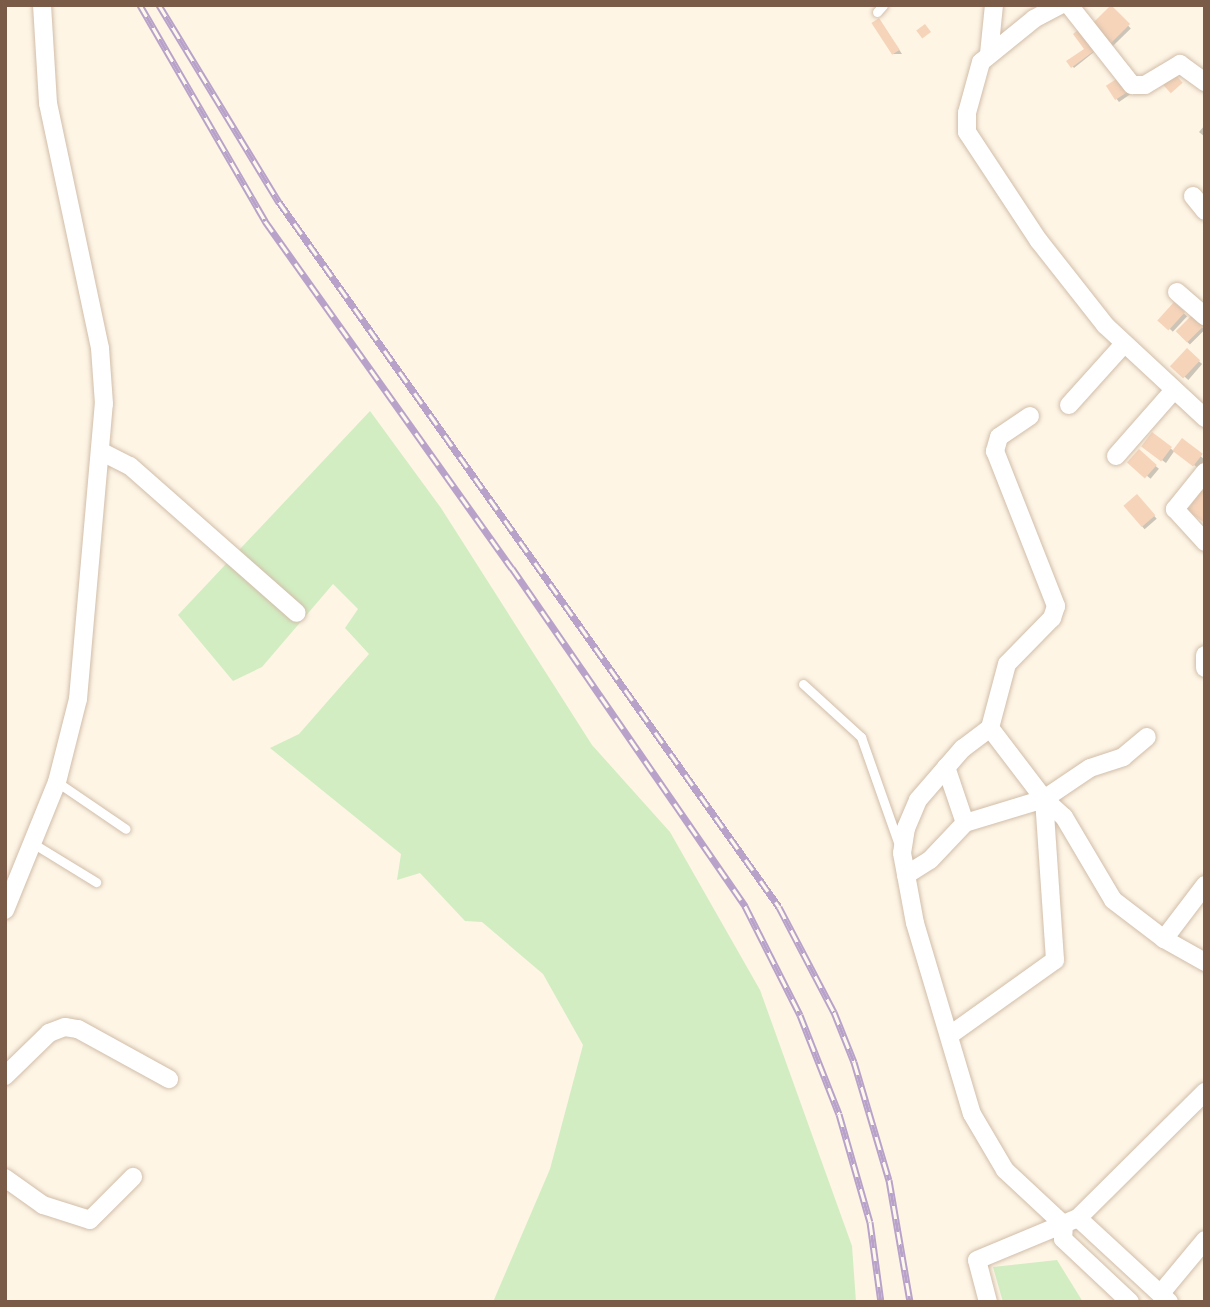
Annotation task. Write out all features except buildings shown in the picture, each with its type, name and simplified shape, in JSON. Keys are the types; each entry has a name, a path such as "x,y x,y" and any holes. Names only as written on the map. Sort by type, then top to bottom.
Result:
{"street":[{"path":"5,910 57,782 78,699 102,453 100,348 48,103 42,5"},
{"path":"989,54 994,5"},
{"path":"1060,5 989,54 979,66 967,113 972,145 1039,241 1124,344 1205,418"},
{"path":"1069,5 1132,85 1145,85 1180,64 1205,82"},
{"path":"1193,196 1205,211"},
{"path":"1177,292 1205,316"},
{"path":"1069,405 1124,344"},
{"path":"1116,456 1174,390"},
{"path":"1030,416 999,437 995,451 1056,606 1052,618 1007,664 990,728 946,768 918,800 905,828 902,853 915,923 972,1114 1005,1170 1165,1298 1205,1240"},
{"path":"102,453 130,467 297,612"},
{"path":"1205,472 1175,509 1205,542"},
{"path":"1205,655 1205,668"},
{"path":"990,728 1044,799 1064,817 1113,901 1164,939 1205,962"},
{"path":"906,875 930,860 965,823 1044,799 1090,768 1123,757 1147,737"},
{"path":"946,768 965,823"},
{"path":"950,1035 1055,960 1044,799"},
{"path":"1164,939 1205,885"},
{"path":"8,1067 49,1033 65,1027 78,1028 169,1079"},
{"path":"988,1302 977,1260 1071,1221 1205,1092"},
{"path":"5,1178 43,1205 90,1220 133,1177"},
{"path":"1071,1221 1063,1239 1130,1302"}],"lane":[{"path":"803,684 861,737 902,853"},
{"path":"57,782 126,829"},
{"path":"34,844 96,882"}],"green space":[{"path":"370,411 441,508 592,745 670,832 760,990 852,1246 856,1302 493,1302 550,1169 583,1045 543,974 482,922 465,921 420,873 397,880 401,854 270,748 299,734 369,654 345,628 358,609 333,584 262,667 233,681 178,615"},
{"path":"1057,1260 1083,1302 1003,1302 993,1267"}],"railway":[{"path":"140,5 265,221 512,568 745,906 800,1015 839,1114 870,1222 881,1302"},
{"path":"159,5 279,202 779,907 834,1012 854,1062 889,1180 910,1302"}]}
